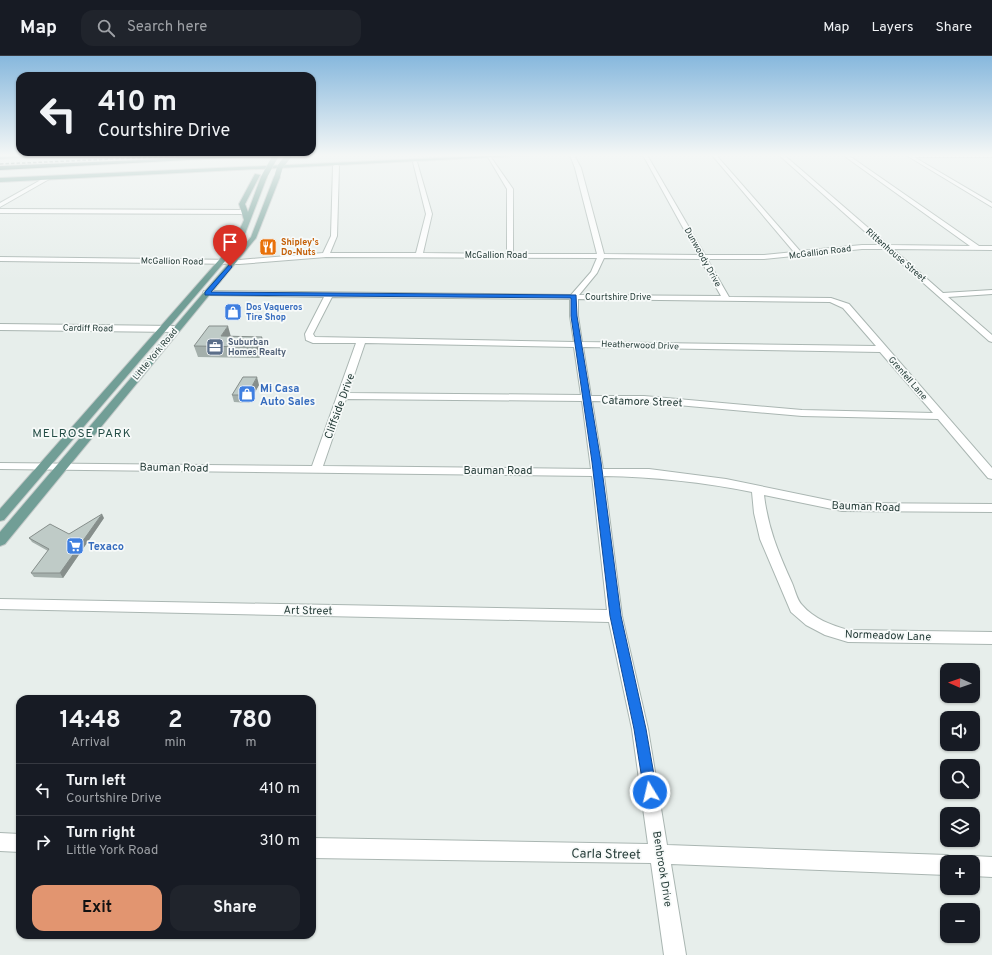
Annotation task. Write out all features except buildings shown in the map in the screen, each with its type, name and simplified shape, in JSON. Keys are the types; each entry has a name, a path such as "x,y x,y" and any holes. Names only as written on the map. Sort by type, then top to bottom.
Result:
{"main road":[{"path":"245,197 242,204 247,219"},
{"name":"Little York Road","path":"0,517 162,328 236,245 242,234 256,197"},
{"name":"Little York Road","path":"0,541 176,329 254,238 270,197"},
{"path":"263,218 272,207"}],"street":[{"path":"0,204 13,197"},
{"path":"326,255 334,236 335,197"},
{"path":"419,255 429,214 424,197"},
{"path":"510,197 510,255"},
{"path":"574,296 594,273 600,264 601,256 586,197"},
{"name":"Dunwoody Drive","path":"669,197 725,297"},
{"path":"750,197 799,254"},
{"name":"Rittenhouse Street","path":"829,197 992,339"},
{"path":"904,197 976,248"},
{"path":"978,197 992,205"},
{"path":"0,211 244,212"},
{"name":"McGallion Road","path":"0,259 234,262 326,255 764,257 848,248 992,248"},
{"path":"942,295 992,292"},
{"name":"Courtshire Drive","path":"207,293 813,298"},
{"name":"Heatherwood Drive","path":"329,294 311,330 309,338 313,340 732,348 883,349"},
{"name":"Benbrook Drive","path":"574,296 574,316 598,471 616,616 640,729 661,854 675,955"},
{"name":"Grenfell Lane","path":"813,298 831,300 846,306 992,475"},
{"name":"Cardiff Road","path":"0,327 176,329"},
{"name":"Cliffside Drive","path":"316,469 362,342"},
{"name":"Catamore Street","path":"342,396 668,401 802,413 942,416"},
{"name":"Bauman Road","path":"0,466 598,471 649,473 726,483 758,491 842,507 992,508"},
{"name":"Normeadow Lane","path":"758,491 760,513 766,539 796,608 810,621 830,631 848,636 992,638"},
{"name":"Art Street","path":"0,604 616,616"},
{"path":"0,842 16,843"},
{"name":"Carla Street","path":"316,848 661,854 940,865"},
{"path":"980,866 992,867"}],"place":[{"name":"Shipley's Do-Nuts","path":"268,247"},
{"name":"Dos Vaqueros Tire Shop","path":"233,312"},
{"name":"Suburban Homes Realty","path":"215,347"},
{"name":"Mi Casa Auto Sales","path":"247,394"},
{"name":"Texaco","path":"75,546"}],"district":[{"name":"MELROSE PARK","path":"82,433"}],"route":[{"path":"230,266 207,293 574,296 575,326 579,344 586,399 589,406 616,616 640,729 650,792"}]}
